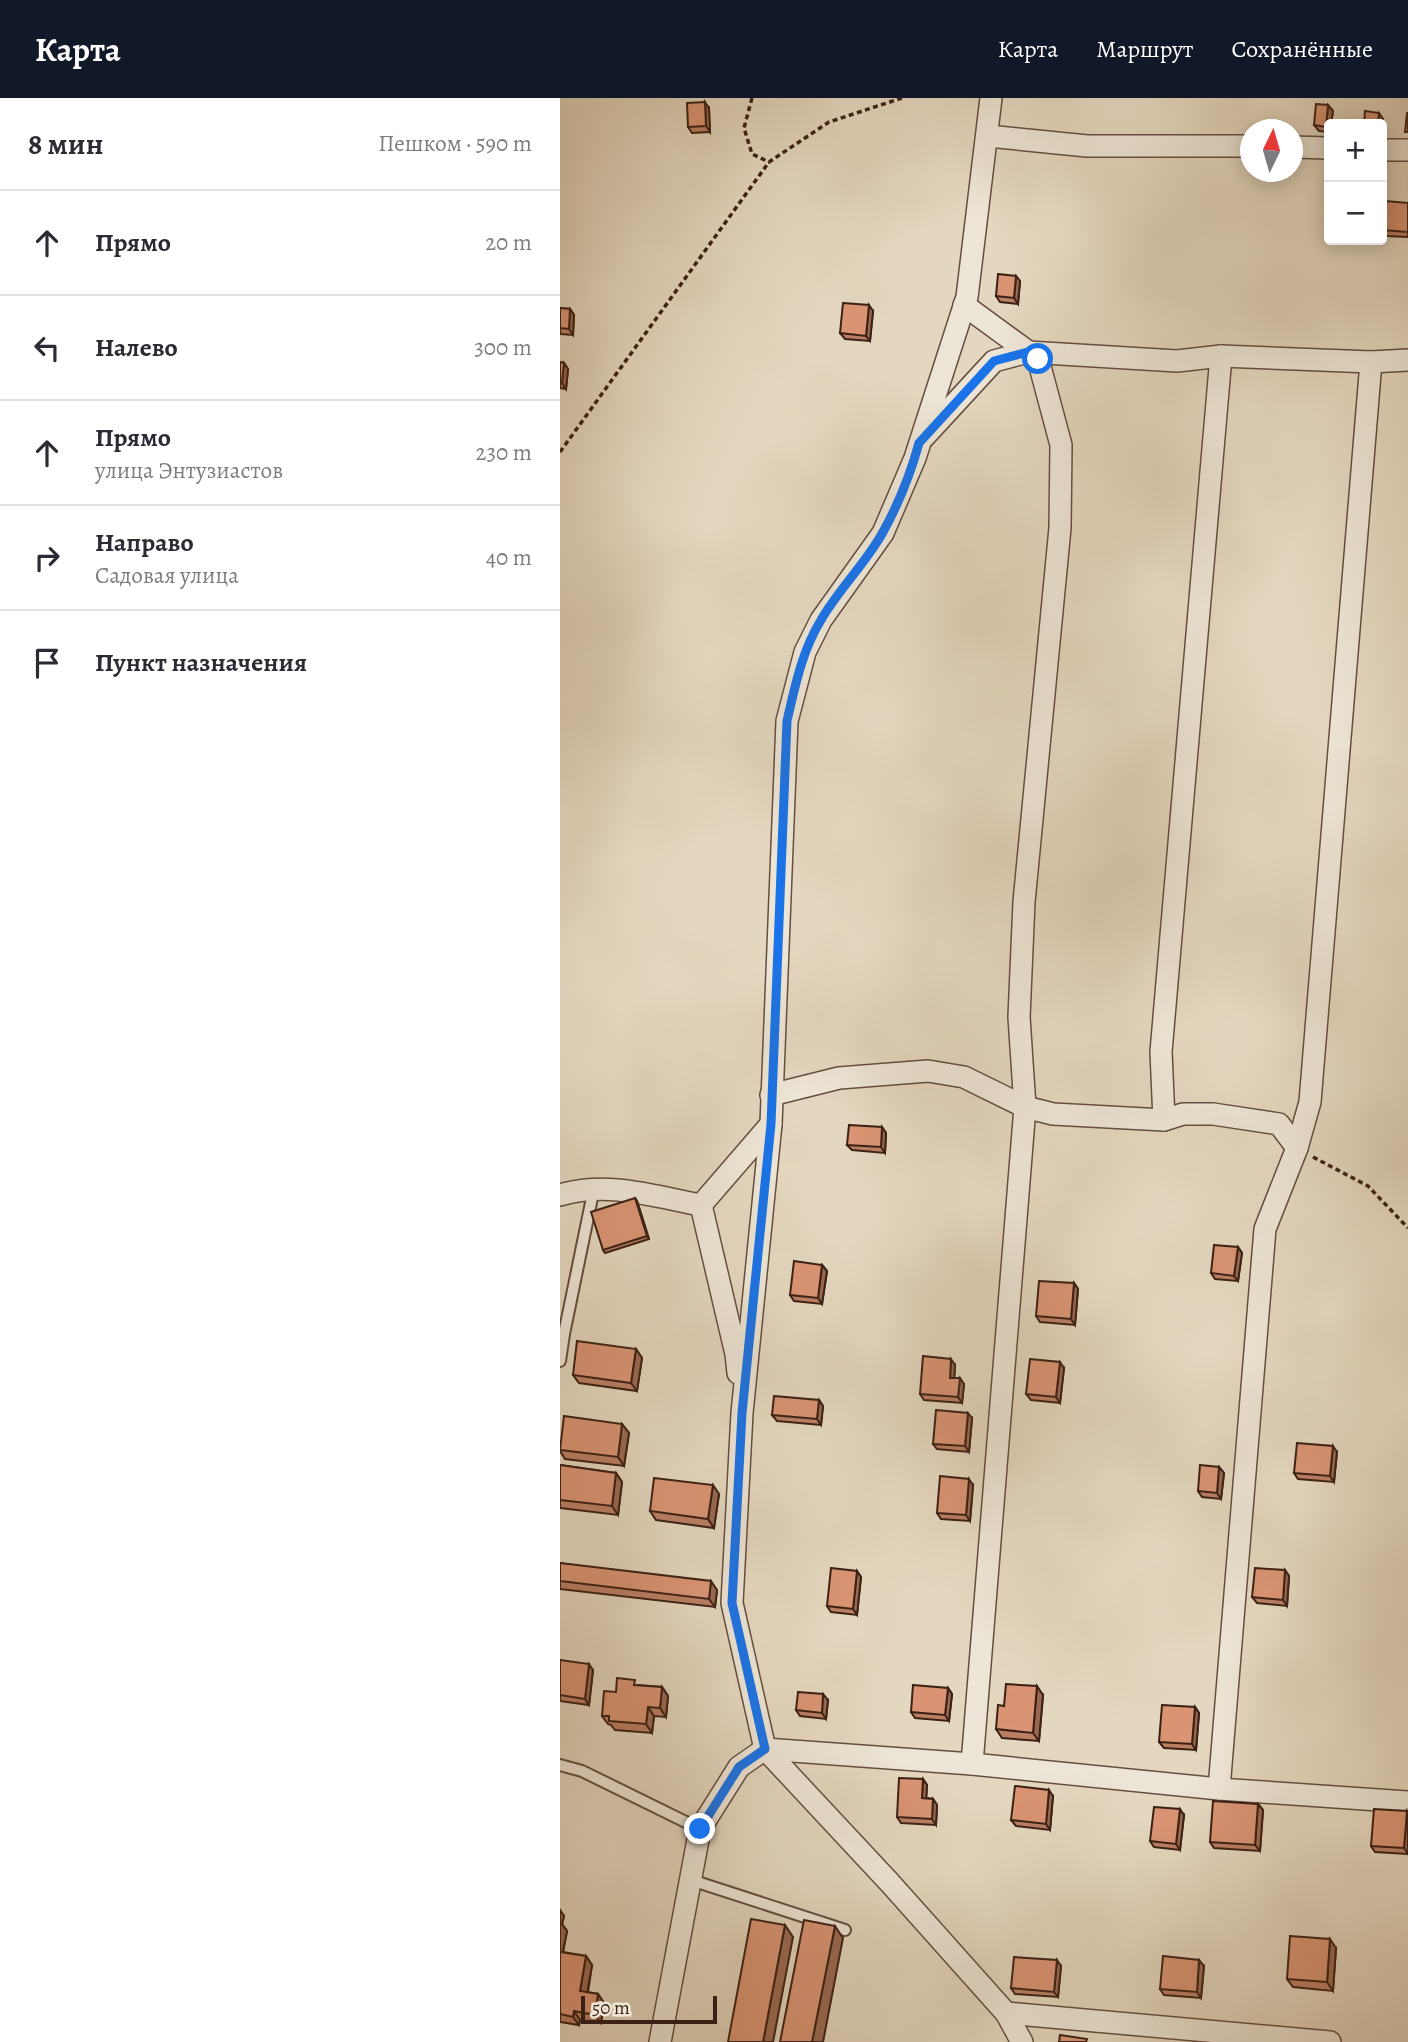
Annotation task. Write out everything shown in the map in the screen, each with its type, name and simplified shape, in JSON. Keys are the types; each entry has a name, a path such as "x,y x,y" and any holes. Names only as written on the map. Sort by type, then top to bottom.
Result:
{"street":[{"path":"991,98 964,305 915,458 883,533 821,620 805,652 787,721 771,1124 742,1413 732,1603 765,1749 1006,2013 1022,2042"},
{"path":"988,136 1087,146 1240,146"},
{"path":"1303,147 1324,148"},
{"path":"1387,150 1408,150"},
{"path":"964,305 1038,359 1061,445 1060,528 1024,902 1019,1017 1025,1107 972,1764"},
{"path":"919,443 994,361 1028,352 1177,361 1221,356 1371,362 1408,360"},
{"path":"1164,1120 1161,1052 1221,356"},
{"path":"1219,1789 1265,1230 1297,1148 1310,1102 1371,362"},
{"path":"771,1095 839,1078 928,1071 964,1077 1025,1107 1053,1114 1164,1120 1183,1114 1213,1114 1279,1124 1297,1148"},
{"path":"701,1205 771,1124"},
{"path":"560,1195 594,1188 701,1205"},
{"path":"701,1205 736,1354 742,1413"},
{"path":"660,2042 700,1829 739,1767 765,1749 972,1764 1219,1789 1408,1802"},
{"path":"1006,2013 1330,2042"}],"lane":[{"path":"560,1361 562,1335 594,1188"},
{"path":"560,1765 582,1771 700,1829"},
{"path":"691,1880 845,1930"}],"path":[{"path":"752,98 744,128 752,153 769,162"},
{"path":"560,452 769,162 829,122 902,98"},
{"path":"1297,1148 1368,1186 1408,1228"}],"building":[{"path":"705,102 706,126 688,127 687,103"},
{"path":"1316,104 1328,105 1324,127 1314,125"},
{"path":"1365,111 1379,113 1378,119 1364,119"},
{"path":"1407,113 1408,132 1405,132"},
{"path":"1387,201 1408,203 1408,232 1387,230"},
{"path":"998,274 1016,276 1014,298 996,296"},
{"path":"843,303 869,305 866,336 840,333"},
{"path":"560,308 570,309 569,329 560,328"},
{"path":"560,362 564,363 562,383 560,383"},
{"path":"849,1125 882,1127 881,1147 847,1145"},
{"path":"635,1198 647,1236 603,1250 591,1212"},
{"path":"1214,1245 1238,1247 1234,1276 1211,1273"},
{"path":"794,1261 822,1265 818,1298 790,1295"},
{"path":"1039,1281 1074,1283 1071,1319 1036,1316"},
{"path":"577,1341 636,1349 631,1383 573,1375"},
{"path":"923,1356 951,1359 950,1378 960,1378 958,1397 920,1394"},
{"path":"1030,1359 1060,1362 1056,1397 1026,1394"},
{"path":"774,1396 819,1400 817,1419 772,1415"},
{"path":"936,1410 968,1413 965,1446 933,1444"},
{"path":"564,1416 622,1424 618,1457 560,1450"},
{"path":"1297,1443 1333,1446 1330,1476 1294,1473"},
{"path":"560,1465 616,1473 612,1506 560,1500"},
{"path":"1200,1465 1219,1467 1217,1493 1198,1491"},
{"path":"940,1476 969,1479 966,1515 937,1513"},
{"path":"654,1478 713,1485 708,1519 650,1511"},
{"path":"560,1563 711,1581 709,1599 560,1581"},
{"path":"831,1568 857,1571 853,1609 827,1606"},
{"path":"1255,1568 1285,1570 1283,1600 1252,1597"},
{"path":"560,1660 589,1664 585,1699 560,1695"},
{"path":"617,1678 635,1680 634,1685 662,1687 660,1708 648,1707 646,1724 609,1721 609,1716 602,1716 604,1691 616,1692"},
{"path":"1006,1684 1037,1686 1033,1733 996,1729 998,1705 1004,1706"},
{"path":"913,1685 948,1688 945,1715 911,1712"},
{"path":"798,1692 823,1694 822,1713 796,1710"},
{"path":"1162,1705 1195,1707 1192,1744 1159,1742"},
{"path":"899,1778 923,1779 922,1798 933,1799 932,1819 897,1817"},
{"path":"1015,1786 1049,1790 1046,1824 1011,1820"},
{"path":"1213,1801 1258,1804 1255,1845 1210,1842"},
{"path":"1154,1807 1180,1809 1176,1844 1150,1841"},
{"path":"1374,1809 1407,1811 1404,1848 1371,1846"},
{"path":"751,1919 785,1925 763,2042 728,2042"},
{"path":"804,1920 835,1926 812,2042 780,2042"},
{"path":"1290,1936 1330,1939 1327,1982 1287,1979"},
{"path":"560,1952 586,1956 580,1991 598,1994 595,2015 574,2011 573,2017 560,2014"},
{"path":"1163,1956 1199,1960 1197,1992 1160,1989"},
{"path":"1014,1957 1057,1960 1054,1992 1011,1988"},
{"path":"1060,2035 1087,2039 1086,2042 1059,2042"}],"route":[{"path":"700,1829 739,1767 765,1749 732,1603 742,1413 771,1124 787,721 795,683 805,652 821,620 883,533 919,443 994,361 1028,352 1038,359"}]}
